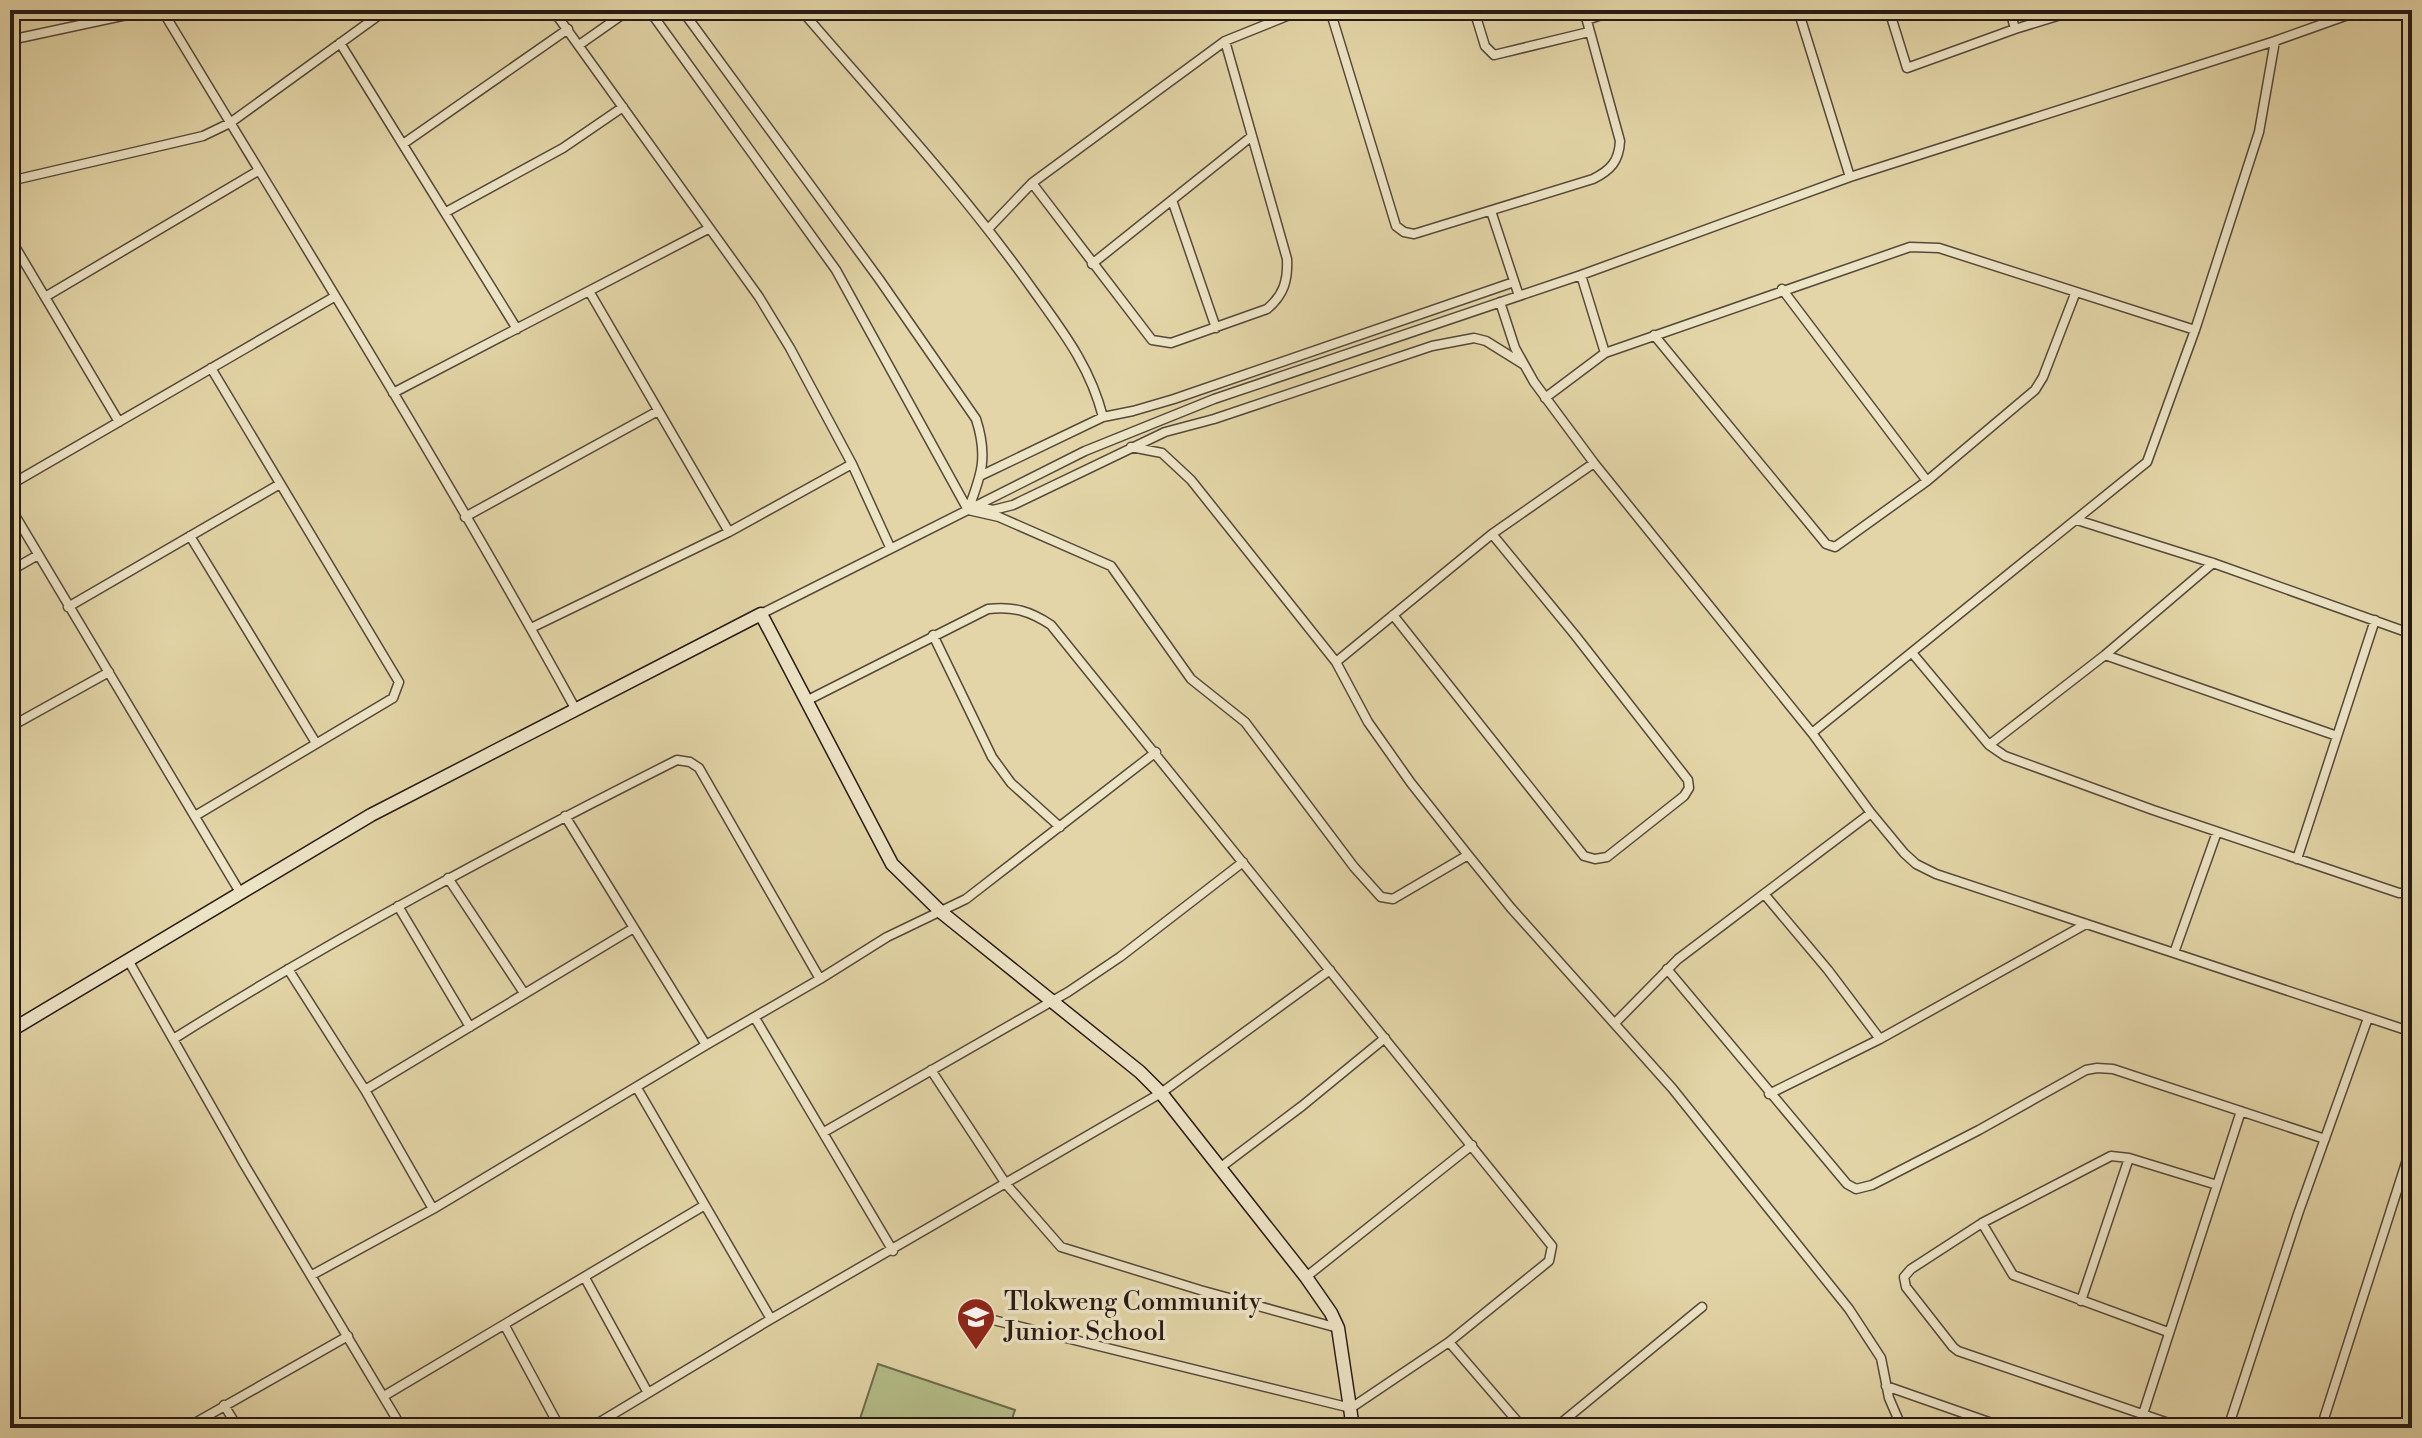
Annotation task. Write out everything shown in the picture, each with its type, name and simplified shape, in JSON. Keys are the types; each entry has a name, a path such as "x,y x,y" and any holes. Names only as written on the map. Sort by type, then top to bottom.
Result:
{"street":[{"path":"10,17 13,40 150,10"},
{"path":"162,10 393,393 576,710"},
{"path":"10,181 203,136 230,123 386,10"},
{"path":"553,10 759,297 852,464 890,547"},
{"path":"579,45 629,10"},
{"path":"649,10 836,270 971,508 1089,554 1111,566 1191,679 1245,722 1335,843 1381,897 1393,899 1468,855"},
{"path":"682,10 879,279 976,419 983,440 982,475 971,508"},
{"path":"801,10 989,228 1083,361 1103,417"},
{"path":"989,228 1032,183 1225,41 1302,10"},
{"path":"1330,10 1396,226 1414,234 1593,179 1614,165 1620,141 1584,10"},
{"path":"1474,10 1485,46 1494,55 1589,32"},
{"path":"1587,20 1615,10"},
{"path":"1798,10 1850,177"},
{"path":"1889,10 1907,68 2077,10"},
{"path":"2010,10 2015,29"},
{"path":"10,1031 371,815 890,547 1085,451 1160,420 1581,275 1850,177 2275,41 2362,10"},
{"path":"403,144 568,29"},
{"path":"1032,183 1152,340 1171,343 1267,309 1278,300 1284,288 1288,273 1287,259 1225,41"},
{"path":"1812,733 2147,462 2195,330 2259,132 2275,41"},
{"path":"340,43 517,329"},
{"path":"446,212 563,148 623,107"},
{"path":"1092,264 1252,136"},
{"path":"45,297 258,171"},
{"path":"1172,200 1216,328"},
{"path":"1491,211 1519,296"},
{"path":"393,393 708,229"},
{"path":"10,238 119,422"},
{"path":"1545,398 1605,353 1910,247 1928,246 2195,330"},
{"path":"1581,275 1605,353"},
{"path":"982,475 1103,417 1174,399 1514,282"},
{"path":"1782,289 1927,481"},
{"path":"589,291 729,532"},
{"path":"1654,335 1829,546 1839,547 1927,481 2035,390 2075,294"},
{"path":"10,485 334,297"},
{"path":"1500,302 1524,364 1545,398 1904,853 1926,870 2412,1032"},
{"path":"971,508 993,510 1013,505 1165,432 1334,380 1406,353 1464,338 1486,341 1524,364"},
{"path":"195,816 393,698 399,688 399,677 211,368"},
{"path":"465,517 658,411"},
{"path":"1131,447 1162,453 1191,480 1336,662 1368,722 1468,855 1511,908 1672,1088 1849,1309 1881,1358 1886,1386 1902,1428"},
{"path":"1336,662 1492,534 1594,463"},
{"path":"531,628 729,532 852,464"},
{"path":"68,607 280,484"},
{"path":"10,507 241,894"},
{"path":"2077,520 2213,563 2412,634"},
{"path":"1393,615 1584,856 1595,859 1607,857 1684,796 1689,788 1688,780 1492,534"},
{"path":"190,536 316,743"},
{"path":"10,571 38,555"},
{"path":"1989,745 2105,655 2213,563"},
{"path":"806,701 988,609 1017,608 1051,625 1550,1241 1553,1250 1549,1261 1449,1342 1351,1408 981,1317"},
{"path":"761,614 892,864 941,912 1140,1072 1221,1167 1306,1277 1338,1328 1353,1428"},
{"path":"2297,859 2375,620"},
{"path":"933,635 992,757 1011,783 1060,827"},
{"path":"1913,654 1989,745 2005,756 2399,893 2407,893 2412,888"},
{"path":"2105,655 2337,736"},
{"path":"10,727 109,672"},
{"path":"312,1275 433,1209 887,937 966,899 1156,752"},
{"path":"175,1038 448,878 677,760 699,768 820,979"},
{"path":"1615,1023 1667,969 1871,813"},
{"path":"565,816 706,1045"},
{"path":"2174,953 2217,832"},
{"path":"824,1132 1053,1000 1120,957 1243,862"},
{"path":"448,878 524,993"},
{"path":"1765,895 1880,1039"},
{"path":"398,906 470,1027"},
{"path":"1769,1094 1880,1039 2086,924"},
{"path":"365,1090 632,929"},
{"path":"128,960 244,1164 402,1428"},
{"path":"288,969 365,1090 433,1209"},
{"path":"1667,969 1769,1094 1847,1184 1856,1189 1872,1185 1952,1144 2091,1068 2113,1069 2325,1139"},
{"path":"590,1428 771,1319 1161,1093 1330,970"},
{"path":"755,1018 893,1251"},
{"path":"2228,1428 2368,1018"},
{"path":"1221,1167 1385,1038"},
{"path":"931,1070 1006,1184 1052,1239 1069,1251 1338,1328"},
{"path":"637,1088 771,1319"},
{"path":"2143,1414 2241,1111"},
{"path":"2321,1428 2412,1144"},
{"path":"1306,1277 1472,1145"},
{"path":"2183,1428 1953,1347 1906,1287 1904,1277 1911,1269 1982,1223 2111,1156 2129,1158 2217,1185"},
{"path":"2081,1301 2129,1158"},
{"path":"2402,1175 2412,1179"},
{"path":"384,1396 705,1205"},
{"path":"1982,1223 2013,1275 2168,1332"},
{"path":"585,1278 648,1393"},
{"path":"1555,1428 1702,1307"},
{"path":"505,1326 560,1428"},
{"path":"186,1428 348,1336"},
{"path":"1449,1342 1523,1428"},
{"path":"1886,1386 2006,1428"},
{"path":"224,1405 238,1428"}],"green space":[{"path":"878,1364 1015,1410 1009,1428 857,1428"}],"place":[{"name":"Tlokweng Community Junior School","path":"976,1351"}]}
